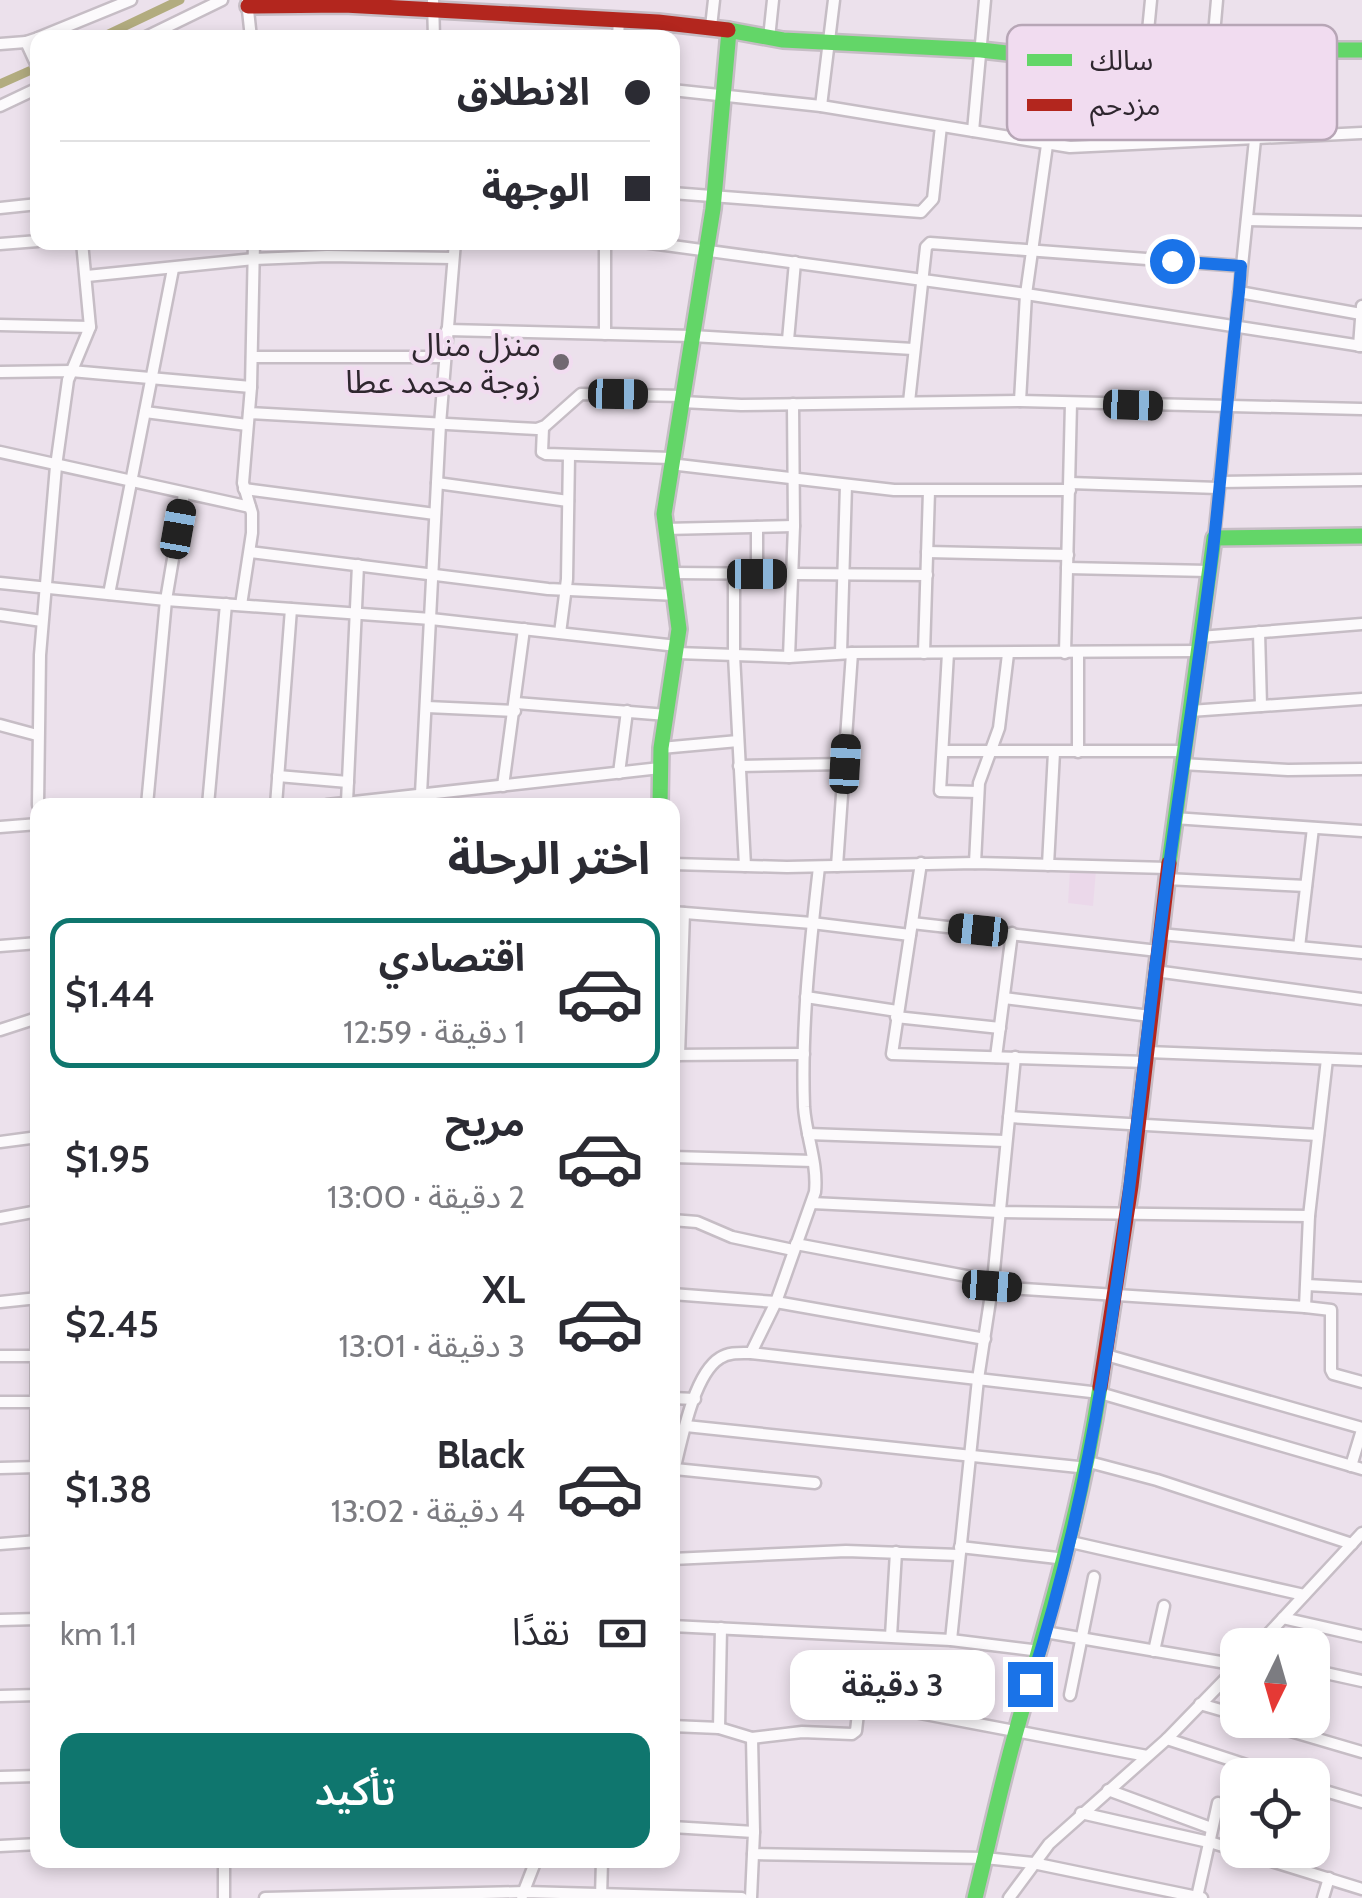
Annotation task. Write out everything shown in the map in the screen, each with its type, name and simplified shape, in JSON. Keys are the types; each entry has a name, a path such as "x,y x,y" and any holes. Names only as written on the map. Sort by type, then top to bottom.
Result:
{"street":[{"path":"56,30 131,0"},
{"path":"160,30 222,0"},
{"path":"711,27 714,0"},
{"path":"769,38 773,0"},
{"path":"820,106 834,0"},
{"path":"973,130 986,0"},
{"path":"1149,25 1151,0"},
{"path":"1215,25 1217,0"},
{"path":"250,30 248,3 510,6 711,27 769,38 1007,53"},
{"path":"433,4 434,30"},
{"path":"618,20 618,30"},
{"path":"660,798 661,748 677,649 677,595 664,528 713,197 729,31"},
{"path":"0,44 30,40"},
{"path":"680,91 820,106 1007,137"},
{"path":"0,106 30,92"},
{"path":"680,194 921,212 933,199 941,126"},
{"path":"1337,134 1362,133"},
{"path":"1022,140 1080,148 1197,140"},
{"path":"975,1898 1016,1732 1066,1559 1100,1393 1139,1124 1174,818 1214,538 1256,140"},
{"path":"1020,401 1026,294 1047,145"},
{"path":"0,208 30,205"},
{"path":"1247,220 1362,222"},
{"path":"0,244 30,241"},
{"path":"909,402 930,243 1241,266"},
{"path":"680,247 1026,294 1360,346 1362,306"},
{"path":"38,798 42,621 56,466 71,371 90,327 83,250"},
{"path":"241,605 250,552 250,506 244,490 254,250"},
{"path":"362,250 362,256"},
{"path":"421,794 436,483 454,250"},
{"path":"604,250 605,334"},
{"path":"87,276 254,259 453,258"},
{"path":"788,340 795,262"},
{"path":"109,594 173,269"},
{"path":"1239,292 1362,314"},
{"path":"0,325 90,327"},
{"path":"447,330 788,340 913,350"},
{"path":"252,356 444,356"},
{"path":"0,372 71,371 251,387"},
{"path":"145,412 543,428 581,394 793,404 1020,401 1362,408"},
{"path":"1065,653 1071,403"},
{"path":"789,656 793,404"},
{"path":"543,428 544,454 671,461 794,480 929,491 1362,480"},
{"path":"0,452 250,506"},
{"path":"560,633 566,590 569,456"},
{"path":"436,483 568,501"},
{"path":"837,866 845,764 842,574 846,485"},
{"path":"244,490 435,514"},
{"path":"924,653 929,491"},
{"path":"148,798 166,600 184,494"},
{"path":"664,528 794,526"},
{"path":"757,527 757,574"},
{"path":"1214,538 1362,536"},
{"path":"250,552 566,590 677,595"},
{"path":"928,552 1068,555"},
{"path":"347,798 358,565"},
{"path":"1068,568 1209,571"},
{"path":"672,574 926,576"},
{"path":"734,574 744,866"},
{"path":"0,582 166,600 431,619 734,656 1078,653 1199,644 1259,632 1362,624"},
{"path":"209,798 226,604"},
{"path":"276,798 291,609"},
{"path":"0,615 42,621"},
{"path":"504,786 524,629"},
{"path":"1259,632 1261,706"},
{"path":"948,653 940,791 978,792"},
{"path":"1078,653 1078,752"},
{"path":"975,863 978,792 999,728 1008,654"},
{"path":"1190,711 1362,699"},
{"path":"427,707 667,715"},
{"path":"619,772 627,711"},
{"path":"0,725 37,736"},
{"path":"661,748 738,740"},
{"path":"943,751 1078,752 1302,770 1362,769"},
{"path":"1048,865 1054,752"},
{"path":"740,766 845,764"},
{"path":"400,798 660,768"},
{"path":"278,776 348,782"},
{"path":"1174,818 1362,831"},
{"path":"0,827 30,825"},
{"path":"1299,947 1313,828"},
{"path":"680,864 1048,865 1306,886"},
{"path":"921,864 891,1050 895,1056 1362,1060"},
{"path":"752,1353 776,1302 816,1184 808,1134 804,1054 818,866"},
{"path":"680,912 1012,933 1158,952"},
{"path":"996,1056 1012,933"},
{"path":"1160,934 1362,954"},
{"path":"0,946 30,944"},
{"path":"1155,971 1362,999"},
{"path":"806,998 1000,1028"},
{"path":"1004,998 1150,1016"},
{"path":"0,1030 30,1020"},
{"path":"680,1055 804,1054"},
{"path":"951,1640 1015,1056"},
{"path":"1305,1307 1309,1216 1327,1058"},
{"path":"1009,1117 1318,1136"},
{"path":"808,1134 1006,1141"},
{"path":"0,1142 30,1138"},
{"path":"680,1157 814,1161"},
{"path":"812,1204 1126,1216 1309,1216"},
{"path":"0,1218 30,1212"},
{"path":"680,1221 697,1222 732,1237 993,1284 1331,1310 1330,1370 1362,1382"},
{"path":"1307,1284 1362,1288"},
{"path":"680,1295 776,1302 984,1339"},
{"path":"0,1302 30,1299"},
{"path":"680,1449 709,1366 732,1354 752,1353 1100,1393 1356,1468 1362,1429 1106,1355"},
{"path":"0,1356 30,1356"},
{"path":"680,1398 695,1399"},
{"path":"0,1402 30,1402"},
{"path":"686,1426 1088,1465 1157,1480 1352,1544"},
{"path":"0,1468 30,1468"},
{"path":"680,1475 815,1483"},
{"path":"1274,1628 1362,1534"},
{"path":"0,1544 30,1542"},
{"path":"1070,1542 1304,1595"},
{"path":"680,1560 846,1551 960,1551 1066,1559"},
{"path":"891,1636 896,1552"},
{"path":"1070,1695 1094,1577"},
{"path":"1154,1650 1164,1606"},
{"path":"1283,1618 1362,1636"},
{"path":"0,1620 30,1619"},
{"path":"680,1626 951,1640 1040,1651"},
{"path":"718,1728 721,1628"},
{"path":"1045,1632 1220,1662"},
{"path":"1330,1674 1362,1681"},
{"path":"1009,1898 1033,1863 1080,1813 1167,1740 1220,1683"},
{"path":"0,1696 30,1695"},
{"path":"680,1726 718,1728 752,1738 802,1732 855,1733 858,1704 862,1702 1147,1756"},
{"path":"1200,1704 1220,1710"},
{"path":"751,1898 752,1738"},
{"path":"1314,1738 1362,1752"},
{"path":"1167,1740 1224,1758"},
{"path":"0,1777 30,1776"},
{"path":"1108,1790 1211,1828"},
{"path":"1330,1792 1362,1802"},
{"path":"753,1854 985,1858 1033,1863 1148,1892 1200,1897 1207,1842 1220,1804"},
{"path":"1080,1813 1220,1845"},
{"path":"680,1827 754,1832"},
{"path":"0,1846 30,1844"},
{"path":"224,1868 224,1898"},
{"path":"523,1895 533,1868"},
{"path":"600,1896 602,1868"},
{"path":"1305,1868 1362,1889"},
{"path":"1324,1898 1329,1878"},
{"path":"265,1898 742,1898"}],"shaded area":[{"path":"1070,870 1096,870 1093,906 1068,903"}],"waterway":[{"path":"117,30 180,0"},
{"path":"0,84 30,71"}],"traffic: fast":[{"path":"728,30 783,40 1007,53"},
{"path":"660,798 661,748 679,629 664,514 713,209 729,31"},
{"path":"1337,50 1362,50"},
{"path":"1169,863 1214,538 1362,536"},
{"path":"975,1898 1074,1516 1100,1387"}],"traffic: jam":[{"path":"248,6 344,5 658,22 728,30"},
{"path":"1100,1387 1131,1186 1169,863"}],"place":[{"name":"منزل منال زوجة محمد عطا","path":"561,362"}],"route":[{"path":"1030,1684 1082,1495 1106,1355 1214,538 1239,292 1241,266 1172,261"}]}
